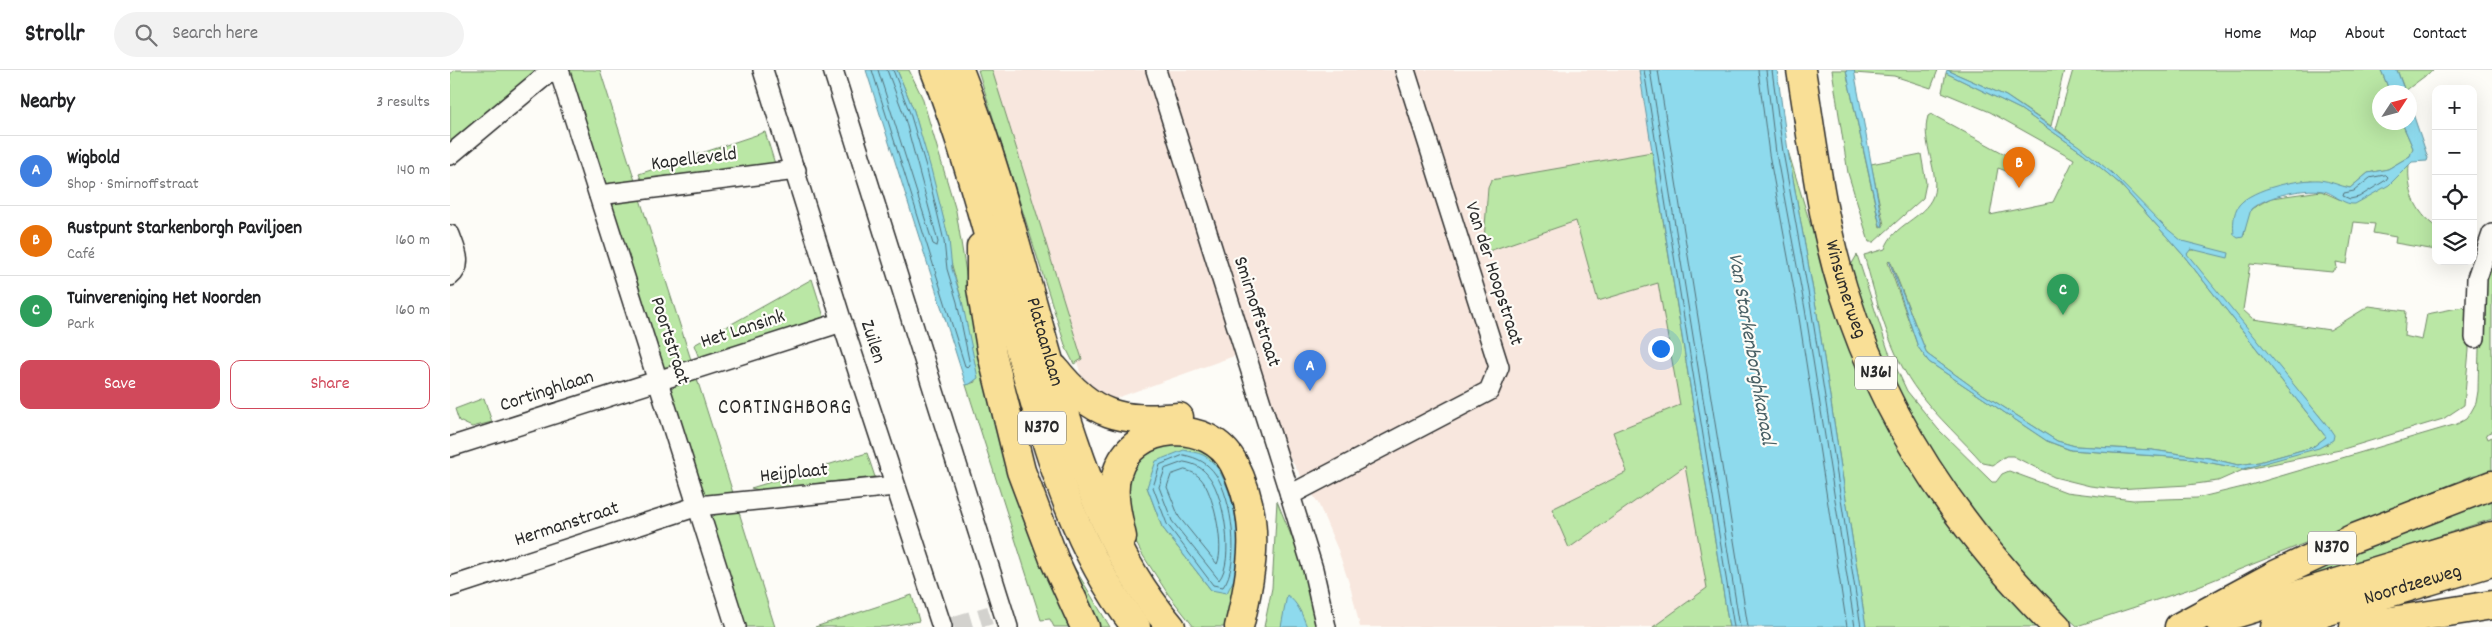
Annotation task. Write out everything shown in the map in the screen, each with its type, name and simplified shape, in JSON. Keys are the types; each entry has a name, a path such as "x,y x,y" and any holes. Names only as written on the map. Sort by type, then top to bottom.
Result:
{"main road":[{"name":"Plataanlaan","path":"935,70 962,148 1045,440 1064,497 1099,572 1136,627"},
{"name":"Plataanlaan","path":"959,70 984,144 1086,477 1111,536 1127,566 1171,627"},
{"name":"Winsumerweg","path":"1800,70 1834,255 1843,290 1870,360 1905,434 1945,498 1994,562 2057,627"},
{"name":"N370","path":"981,215 981,288 992,354 1021,471 1054,559 1085,627"},
{"name":"N370","path":"1050,362 1070,388 1093,407 1121,418 1145,420 1188,416 1203,419 1226,432 1234,442 1249,463 1263,505 1267,544 1263,587 1255,627"},
{"name":"N370","path":"1127,566 1116,504 1116,474 1124,457 1144,440 1169,430 1194,432 1216,442 1233,463 1244,488 1251,522 1253,559 1239,627"},
{"name":"N370","path":"2178,627 2275,575 2352,539 2492,485"},
{"name":"Noordzeeweg","path":"2192,627 2492,536"},
{"name":"Noordzeeweg","path":"2275,627 2492,562"},
{"path":"2354,627 2492,605"}],"street":[{"path":"450,155 552,70"},
{"name":"Poortstraat","path":"559,70 736,627"},
{"name":"Zuilen","path":"763,70 895,486 948,627"},
{"path":"833,70 1000,618"},
{"name":"Smirnoffstraat","path":"1156,70 1313,569 1326,627"},
{"name":"Van der Hoopstraat","path":"1290,495 1489,391 1499,367 1405,70"},
{"name":"Kapelleveld","path":"599,195 796,170"},
{"path":"2475,338 2477,278 2492,234"},
{"path":"450,235 459,262 455,272 450,276"},
{"name":"Het Lansink","path":"658,380 842,322"},
{"name":"Cortinghlaan","path":"450,447 658,380"},
{"name":"Heijplaat","path":"698,506 895,486"},
{"name":"Hermanstraat","path":"450,587 698,506"}],"shaded area":[{"path":"988,70 1651,70 1737,627 1360,627 1351,589 1338,550 1318,503 1288,455 1251,350 1111,400 1097,391 1081,375"}],"green space":[{"path":"455,70 541,70 450,142 450,74"},
{"path":"564,70 600,70 636,184 601,186"},
{"path":"897,70 909,70 922,97 956,211 973,316 1072,627 1054,627 1050,619 1041,620 966,385 975,382 962,301 949,255 949,240 914,111"},
{"path":"978,70 992,70 1082,359 1074,364 1066,348"},
{"path":"1832,70 1846,70 1880,227 1884,225 1871,164 1921,154 1926,183 1923,198 1874,242 1869,242 1848,173"},
{"path":"1854,70 1938,70 1931,88 1894,76 1854,73"},
{"path":"1947,70 2064,70 2051,126 2006,96"},
{"path":"2073,70 2381,70 2387,85 2372,85 2372,130 2405,130 2413,148 2410,156 2388,169 2368,173 2350,188 2311,180 2278,186 2244,200 2244,235 2246,220 2251,209 2271,198 2321,191 2341,200 2405,169 2409,165 2409,183 2414,200 2432,224 2432,249 2395,243 2396,237 2373,233 2375,224 2354,222 2347,264 2336,262 2337,268 2332,272 2250,264 2243,310 2253,319 2330,330 2369,306 2406,311 2404,336 2422,340 2427,314 2463,307 2468,312 2469,350 2464,405 2443,419 2340,450 2243,470 2218,481 2188,485 2116,489 2090,486 2054,477 2013,456 2006,456 1993,465 1983,463 1934,411 1909,378 1885,327 1864,255 1885,249 1895,233 1923,210 1933,196 1935,187 1926,126 1928,116 1931,114 2016,160 2016,168 2009,172 1998,168 1990,215 2053,202 2074,159 1990,112 1942,92 1946,73 2020,109 2083,153 2119,183 2184,256 2326,437 2313,447 2259,462 2238,465 2209,458 2152,450 2075,446 2057,441 1978,391 1927,354 1890,260 1888,262 1918,347 1929,362 2047,441 2070,450 2185,458 2243,469 2328,444 2330,429 2187,256 2188,250 2195,250 2170,233 2100,163 2056,129"},
{"path":"2397,70 2433,70 2413,85 2403,85"},
{"path":"765,132 775,164 641,179 639,174"},
{"path":"1788,151 1826,276 1862,379 1920,480 2045,627 1866,627 1816,307"},
{"path":"1652,152 1729,627 1653,627 1707,588 1685,466 1569,548 1552,509 1627,472 1613,432 1680,405 1658,283 1598,301 1576,221 1483,253 1488,187 1491,180"},
{"path":"639,196 692,363 671,371 659,365 609,210 618,198"},
{"path":"1857,255 1888,350 1907,391 1938,429 1992,482 1996,482 2002,474 2009,471 2066,492 2133,500 2197,498 2247,486 2457,424 2466,419 2476,403 2478,391 2482,306 2492,256 2492,432 2486,434 2488,439 2492,437 2492,476 2474,475 2196,587 2077,626 2049,601 1974,522 1884,371 1850,267"},
{"path":"812,279 824,317 699,358 694,345"},
{"path":"696,376 733,493 702,498 668,393 680,381"},
{"path":"484,398 492,422 472,427 459,421 455,409"},
{"path":"1176,435 1219,455 1242,504 1232,627 1194,627 1168,594 1142,554 1128,527 1127,469 1136,453","holes":["1147,487 1211,590 1162,527"]},
{"path":"867,453 875,477 759,490 751,488"},
{"path":"2492,496 2492,519 2294,583 2293,581 2390,537"},
{"path":"1277,501 1297,550 1316,618 1316,627 1264,627 1272,588"},
{"path":"738,509 775,627 743,627 709,520 721,510"},
{"path":"1050,527 1110,627 1098,627"},
{"path":"912,595 919,621 886,627 815,627"}],"water":[{"path":"866,70 897,70 914,111 949,240 952,269 962,301 978,378 970,384 966,385"},
{"name":"Van Starkenborghkanaal","path":"1639,70 1777,70 1788,151 1816,307 1866,627 1729,627"},
{"path":"1846,70 1854,70 1883,227 1880,225"},
{"path":"1947,70 2006,96 2079,146 2112,173 2165,227 2182,241 2229,253 2228,258 2191,249 2187,254 2330,429 2334,435 2333,440 2319,448 2243,469 2185,458 2071,450 2047,441 1929,362 1918,347 1889,260 1927,354 1978,391 2057,441 2075,446 2152,450 2209,458 2238,465 2259,462 2313,447 2326,437 2184,256 2119,183 2083,153 2020,109 1946,73"},
{"path":"2381,70 2397,70 2402,85 2387,85"},
{"path":"2417,126 2428,158 2427,161 2412,162 2389,185 2355,204 2344,202 2327,192 2319,190 2288,193 2267,200 2251,209 2243,237 2238,238 2234,235 2234,219 2239,205 2265,189 2311,180 2320,180 2350,188 2368,173 2388,169 2410,156 2413,148 2405,130 2417,130"},
{"path":"1184,450 1203,455 1213,463 1222,475 1234,508 1239,559 1236,575 1227,593 1211,590 1162,527 1147,487 1156,461"},
{"path":"1287,595 1297,605 1307,627 1281,627"}],"tunnel":[{"path":"953,626 990,615"}],"place":[{"name":"Rustpunt Starkenborgh Paviljoen","path":"2019,188"},
{"name":"Tuinvereniging Het Noorden","path":"2063,315"},
{"name":"Wigbold","path":"1310,391"}],"district":[{"name":"CORTINGHBORG","path":"785,409"}]}
